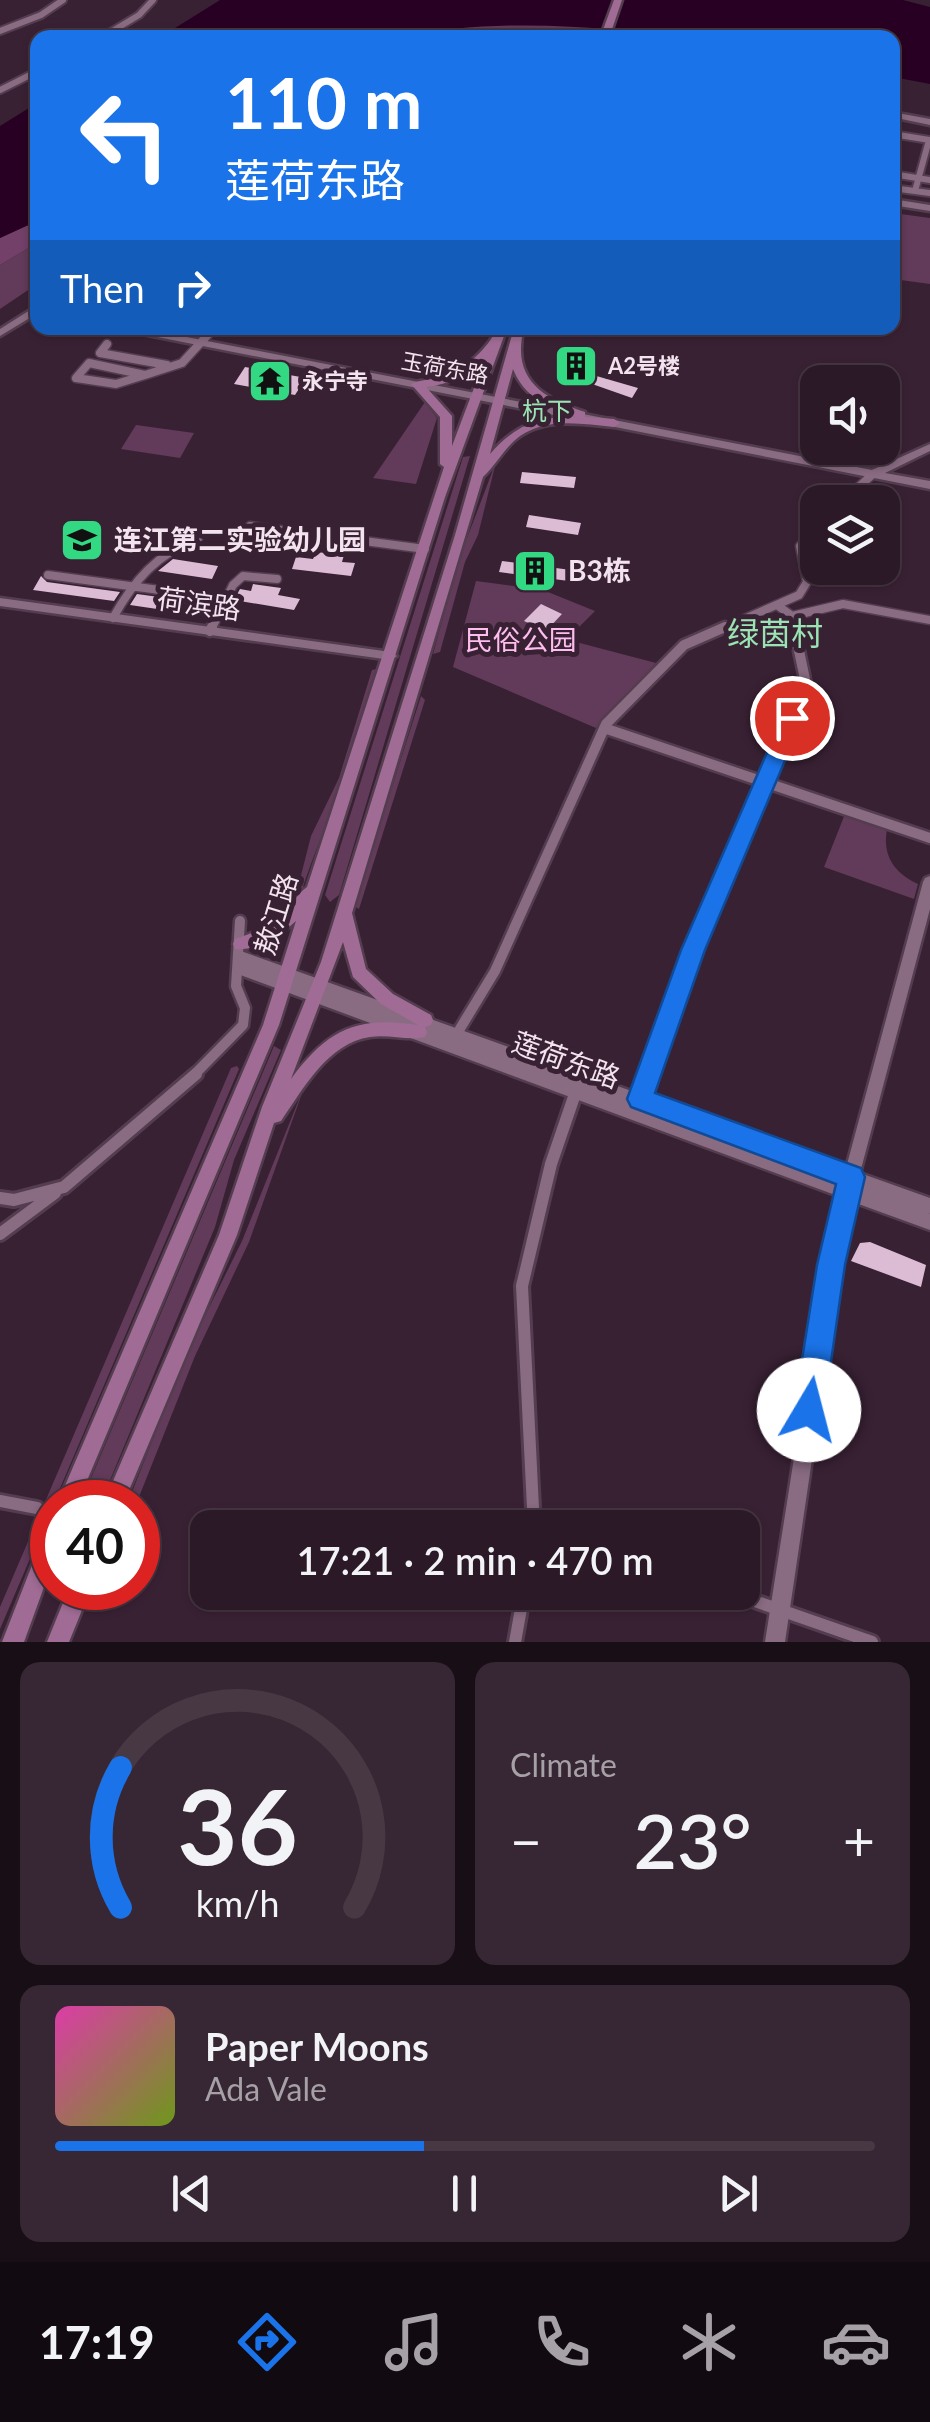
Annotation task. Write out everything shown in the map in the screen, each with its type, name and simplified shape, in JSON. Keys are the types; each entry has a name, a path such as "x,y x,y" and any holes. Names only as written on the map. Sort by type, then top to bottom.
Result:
{"main road":[{"path":"607,30 618,0"},
{"path":"616,30 626,0"},
{"path":"900,116 930,122"},
{"path":"900,203 930,208"},
{"path":"0,333 30,314"},
{"name":"玉荷东路","path":"167,335 542,404"},
{"path":"417,384 450,379 469,369 497,335"},
{"name":"敖江路","path":"77,1480 287,979 446,477 499,335"},
{"path":"270,1122 271,1107 344,913 476,482 517,335"},
{"path":"518,335 519,376 542,404 930,485"},
{"path":"417,384 446,416 446,477"},
{"path":"476,482 504,441 522,426 571,420 614,422"},
{"path":"456,451 475,446 482,456"},
{"path":"873,474 930,447"},
{"name":"荷滨路","path":"0,602 391,656"},
{"path":"241,957 288,921 318,876"},
{"path":"775,1642 826,1292 849,1184 930,882"},
{"path":"311,905 344,913"},
{"path":"344,913 359,972 422,1026"},
{"name":"莲荷东路","path":"241,957 287,979 422,1026 576,1091 849,1184 930,1206"},
{"path":"123,1480 228,1235 270,1122 314,1060 341,1038 376,1027 422,1026"},
{"name":"莲荷东路","path":"422,1026 458,1032 640,1099 849,1184 930,1222"},
{"path":"13,1642 30,1597"},
{"path":"58,1642 71,1610"}],"street":[{"path":"0,31 41,15 63,0"},
{"path":"114,30 138,15 152,0"},
{"path":"0,90 30,75"},
{"path":"900,135 930,140 926,167 915,191"},
{"path":"900,175 930,180"},
{"path":"900,189 930,193"},
{"path":"144,375 89,362 76,378 116,384 182,364 207,335"},
{"path":"107,344 100,352 172,366"},
{"path":"128,371 137,360"},
{"path":"861,485 873,474"},
{"path":"250,526 425,548"},
{"path":"113,618 131,584 152,560 198,538"},
{"path":"48,574 204,596"},
{"path":"210,631 234,585 243,576 277,579"},
{"path":"458,1032 496,971 604,728 684,645 776,606 804,590 805,585"},
{"path":"792,616 818,604 835,604 868,605 930,620"},
{"path":"640,1099 693,950 806,684 792,616 776,606"},
{"path":"604,728 765,786 930,838"},
{"path":"0,1234 64,1187 199,1071 243,1025 245,1008 236,986 241,957 240,921"},
{"path":"533,1510 522,1286 551,1164 576,1091"},
{"path":"0,1198 14,1200 64,1187"},
{"path":"0,1501 30,1507"},
{"path":"760,1602 872,1642"},
{"path":"515,1642 521,1610"}],"green space":[{"path":"542,22 633,30 430,30"},
{"path":"900,214 930,218 930,284 900,280"},
{"path":"30,247 30,289 0,309 0,265"},
{"path":"425,402 437,418 416,484 373,478"},
{"path":"136,425 194,433 180,458 121,449"},
{"path":"470,456 339,895 330,902 325,895 463,457"},
{"path":"496,462 478,535 465,562 440,652 433,654 459,559"},
{"name":"民俗公园","path":"476,581 543,590 595,611 572,634 576,642 656,663 596,728 453,667"},
{"path":"377,669 354,755 299,900 294,903 311,836 339,778 372,670"},
{"path":"421,696 425,700 359,909 354,906"},
{"path":"845,814 887,829 888,855 902,874 918,884 914,899 824,867"},
{"path":"274,1046 281,1050 234,1160 215,1227 110,1480 90,1480"},
{"path":"231,1068 239,1069 64,1480 54,1480"},
{"path":"306,1082 249,1242 195,1356 146,1480 137,1480 189,1348 242,1241"},
{"path":"30,1537 30,1559 0,1629 0,1607"}],"shaded area":[{"path":"220,0 903,0 930,7 930,84 900,78 900,30 618,30 514,25 446,30 172,30"},
{"path":"30,107 30,224 0,238 0,126"},
{"path":"30,224 30,247 0,265 0,238"}],"building":[{"name":"A2号楼","path":"568,351 593,375 638,388 632,398 575,378 576,374 555,355"},
{"name":"永宁寺","path":"245,367 306,378 295,395 234,384"},
{"path":"522,472 576,477 574,488 520,483"},
{"path":"529,515 581,523 578,535 526,527"},
{"path":"316,552 344,555 342,562 355,563 351,576 292,569 296,557 313,559"},
{"path":"173,559 218,566 212,579 158,571"},
{"name":"B3栋","path":"502,561 571,570 569,581 499,572"},
{"path":"41,576 47,582 120,592 114,601 33,590"},
{"path":"253,584 281,588 278,595 300,599 294,610 234,600 240,589 251,591"},
{"path":"137,594 204,603 198,615 130,605"},
{"path":"541,604 562,614 546,631 524,621"},
{"path":"870,1242 926,1265 921,1287 851,1261 860,1243"}],"place":[{"name":"A2号楼","path":"576,366"},
{"name":"永宁寺","path":"270,381"},
{"name":"连江第二实验幼儿园","path":"82,540"},
{"name":"B3栋","path":"535,571"}],"district":[{"name":"杭下","path":"547,411"},
{"name":"绿茵村","path":"775,634"}],"route":[{"path":"792,718 693,950 640,1099 851,1177 838,1223 809,1410"}]}
